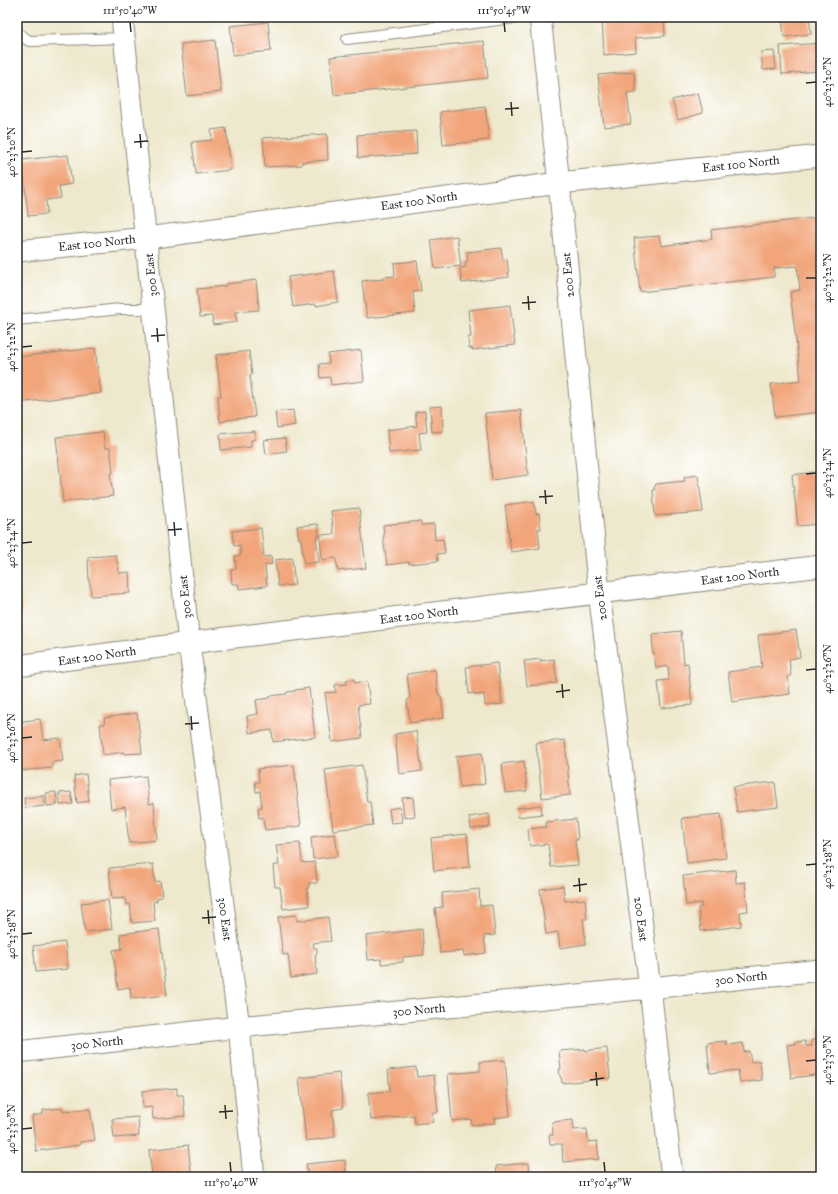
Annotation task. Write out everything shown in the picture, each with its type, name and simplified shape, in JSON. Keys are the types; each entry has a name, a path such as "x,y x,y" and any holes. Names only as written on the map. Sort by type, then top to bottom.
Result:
{"street":[{"name":"300 East","path":"122,17 147,238 189,644 239,1027 254,1177"},
{"name":"200 East","path":"540,17 559,183 599,593 650,988 672,1177"},
{"name":"East 100 North","path":"17,251 147,238 559,183 821,156"},
{"name":"East 200 North","path":"17,666 821,566"},
{"name":"300 North","path":"17,1052 239,1027 650,988 821,970"}],"lane":[{"path":"347,39 522,17"},
{"path":"17,32 28,42 125,38"},
{"path":"17,320 120,309 154,309"}],"building":[{"path":"602,17 664,17 665,36 635,38 636,52 604,55"},
{"path":"809,17 811,34 784,37 782,19"},
{"path":"268,22 271,51 233,55 230,26"},
{"path":"215,40 221,92 187,96 181,44"},
{"path":"484,41 488,78 334,95 330,57"},
{"path":"821,43 821,71 782,74 780,46"},
{"path":"774,51 776,69 763,70 761,52"},
{"path":"634,72 636,92 627,93 631,124 604,127 598,75"},
{"path":"698,93 703,113 678,120 672,100"},
{"path":"485,106 489,140 443,145 440,112"},
{"path":"226,128 231,170 196,174 192,142 212,140 211,130"},
{"path":"416,131 417,154 358,158 357,135"},
{"path":"327,134 328,160 302,162 302,165 265,167 263,138"},
{"path":"68,155 72,184 59,186 61,198 46,200 47,214 28,216 22,160"},
{"path":"821,217 821,412 775,417 771,384 801,380 790,292 800,290 797,266 774,268 774,277 640,292 634,238 659,236 661,246 712,239 711,230"},
{"path":"457,236 461,266 435,269 431,240"},
{"path":"501,248 503,260 507,259 509,277 462,283 460,268 466,267 465,262 468,261 467,252"},
{"path":"417,261 421,291 413,292 415,313 367,318 362,281 384,279 383,277 395,276 394,263"},
{"path":"334,271 338,302 316,306 316,304 293,307 288,277"},
{"path":"256,280 259,310 235,312 237,322 213,325 212,316 200,317 197,289 226,286 226,284"},
{"path":"510,305 515,345 472,350 472,348 469,348 468,337 471,337 468,310"},
{"path":"95,348 101,393 17,403 17,357"},
{"path":"361,350 364,381 331,385 330,377 320,378 319,364 329,363 328,354"},
{"path":"249,351 252,375 250,376 255,417 220,422 218,396 221,396 216,355"},
{"path":"442,406 443,431 432,432 430,407"},
{"path":"293,410 295,425 277,428 275,412"},
{"path":"521,410 528,475 492,480 485,413"},
{"path":"425,411 427,432 419,433 421,450 389,453 387,430 417,426 415,412"},
{"path":"255,431 255,439 251,440 251,447 221,450 220,434"},
{"path":"103,432 105,448 110,448 113,473 110,474 113,496 63,502 56,437"},
{"path":"285,438 287,451 266,454 264,440"},
{"path":"821,471 821,505 817,506 819,524 798,526 792,475"},
{"path":"698,475 703,512 655,516 653,490 655,490 654,488 656,484 685,481 684,477"},
{"path":"534,501 536,514 539,513 541,529 538,529 540,548 511,552 505,505"},
{"path":"359,508 366,568 338,571 336,558 322,560 320,535 334,534 331,511"},
{"path":"421,521 421,525 434,524 435,540 443,539 445,553 437,554 438,561 409,564 409,562 387,565 383,525"},
{"path":"318,524 319,536 316,537 319,562 304,564 301,539 299,539 297,526"},
{"path":"261,528 264,557 271,556 272,564 265,565 267,586 239,589 238,584 232,584 231,570 236,569 235,556 241,555 240,545 234,546 232,531"},
{"path":"116,555 119,573 129,572 130,593 91,596 88,557"},
{"path":"292,558 295,585 278,586 275,560"},
{"path":"18,578 22,614 17,614"},
{"path":"796,630 800,657 789,659 791,676 788,676 790,694 732,702 728,672 762,667 758,635"},
{"path":"681,631 684,664 688,663 692,705 661,708 658,681 669,680 668,666 656,668 653,653 652,634"},
{"path":"541,659 541,661 554,659 557,683 527,686 524,661"},
{"path":"497,663 502,704 485,706 484,694 469,694 466,667"},
{"path":"435,670 438,694 441,696 444,718 410,723 407,701 410,698 407,674"},
{"path":"354,679 355,683 367,681 370,704 358,705 362,738 332,742 325,693 336,692 335,685 347,684 346,680"},
{"path":"309,688 315,737 273,742 272,730 249,733 247,716 258,714 256,700"},
{"path":"137,713 142,753 124,754 124,752 103,755 100,724 105,724 104,718"},
{"path":"40,719 43,740 60,738 63,761 52,762 52,768 17,771 17,724 23,723 23,721"},
{"path":"416,731 422,771 399,774 395,734"},
{"path":"565,740 570,795 542,798 536,743"},
{"path":"482,753 485,784 460,787 456,756"},
{"path":"524,761 527,791 505,793 502,764"},
{"path":"294,765 301,826 265,830 263,817 259,818 258,808 262,807 260,791 256,792 255,782 259,782 258,769"},
{"path":"362,765 367,802 370,802 373,825 333,830 325,770"},
{"path":"86,774 89,801 77,803 74,776"},
{"path":"146,776 149,804 154,803 157,840 129,843 125,807 111,809 108,780"},
{"path":"775,782 778,807 737,812 733,787"},
{"path":"56,792 57,805 47,806 46,793"},
{"path":"71,792 73,804 60,805 59,793"},
{"path":"44,796 45,806 25,808 24,798"},
{"path":"413,797 415,816 404,818 402,798"},
{"path":"541,805 542,814 518,817 517,808"},
{"path":"400,807 402,822 391,823 389,809"},
{"path":"489,814 490,827 471,829 469,817"},
{"path":"721,814 726,858 687,863 682,818"},
{"path":"576,819 578,840 575,840 578,865 551,867 548,844 530,846 528,829 546,827 546,822"},
{"path":"335,834 338,856 313,859 311,837"},
{"path":"467,834 470,867 434,871 431,838"},
{"path":"300,843 302,862 315,862 317,883 309,883 309,887 307,888 309,906 283,909 280,887 275,887 273,865 279,865 276,845"},
{"path":"153,864 155,882 160,881 162,897 157,898 157,901 153,902 155,921 132,923 130,904 126,904 125,898 112,899 109,868"},
{"path":"735,870 736,883 745,882 748,911 740,912 741,926 701,931 698,908 702,907 701,903 686,905 683,876"},
{"path":"563,886 565,901 585,899 587,919 583,919 586,944 560,948 558,932 546,934 540,889"},
{"path":"479,889 480,906 492,905 495,935 484,936 486,953 464,956 463,951 440,953 435,908 443,907 442,893"},
{"path":"108,900 112,929 85,932 81,903"},
{"path":"296,915 297,921 328,917 331,941 313,943 314,948 317,948 317,954 315,955 317,974 291,978 288,954 283,955 278,917"},
{"path":"159,929 167,995 131,999 130,987 118,989 113,950 122,949 120,934"},
{"path":"422,929 424,955 403,957 403,962 381,964 381,959 368,960 366,936"},
{"path":"65,942 68,969 36,972 33,946"},
{"path":"821,1027 821,1079 816,1079 816,1075 791,1078 787,1045 805,1041 806,1046 812,1046 811,1040 820,1039 819,1028"},
{"path":"726,1041 727,1045 743,1043 744,1052 749,1051 751,1062 760,1061 762,1080 740,1083 738,1070 710,1073 707,1043"},
{"path":"607,1048 610,1078 562,1083 559,1069 561,1069 559,1051 585,1049 585,1051"},
{"path":"505,1060 510,1116 494,1118 495,1123 472,1125 471,1119 452,1121 448,1074 480,1071 480,1062"},
{"path":"416,1067 417,1077 434,1075 438,1112 432,1113 433,1122 415,1124 414,1115 371,1120 368,1093 390,1091 388,1070"},
{"path":"339,1073 343,1108 332,1110 335,1137 306,1141 299,1078"},
{"path":"177,1088 177,1095 183,1095 185,1116 153,1119 152,1107 143,1108 142,1091"},
{"path":"63,1108 63,1111 90,1109 95,1140 80,1142 80,1145 36,1151 32,1116 43,1114 43,1110"},
{"path":"138,1117 139,1136 114,1138 112,1119"},
{"path":"573,1120 574,1130 587,1129 588,1142 597,1141 599,1159 563,1162 562,1144 550,1144 549,1135 553,1135 552,1122"},
{"path":"18,1126 21,1160 17,1160"},
{"path":"188,1145 191,1171 174,1174 174,1177 147,1177 152,1175 149,1150"},
{"path":"345,1160 346,1177 308,1177 306,1164"},
{"path":"529,1163 530,1177 497,1177 496,1166"}]}
